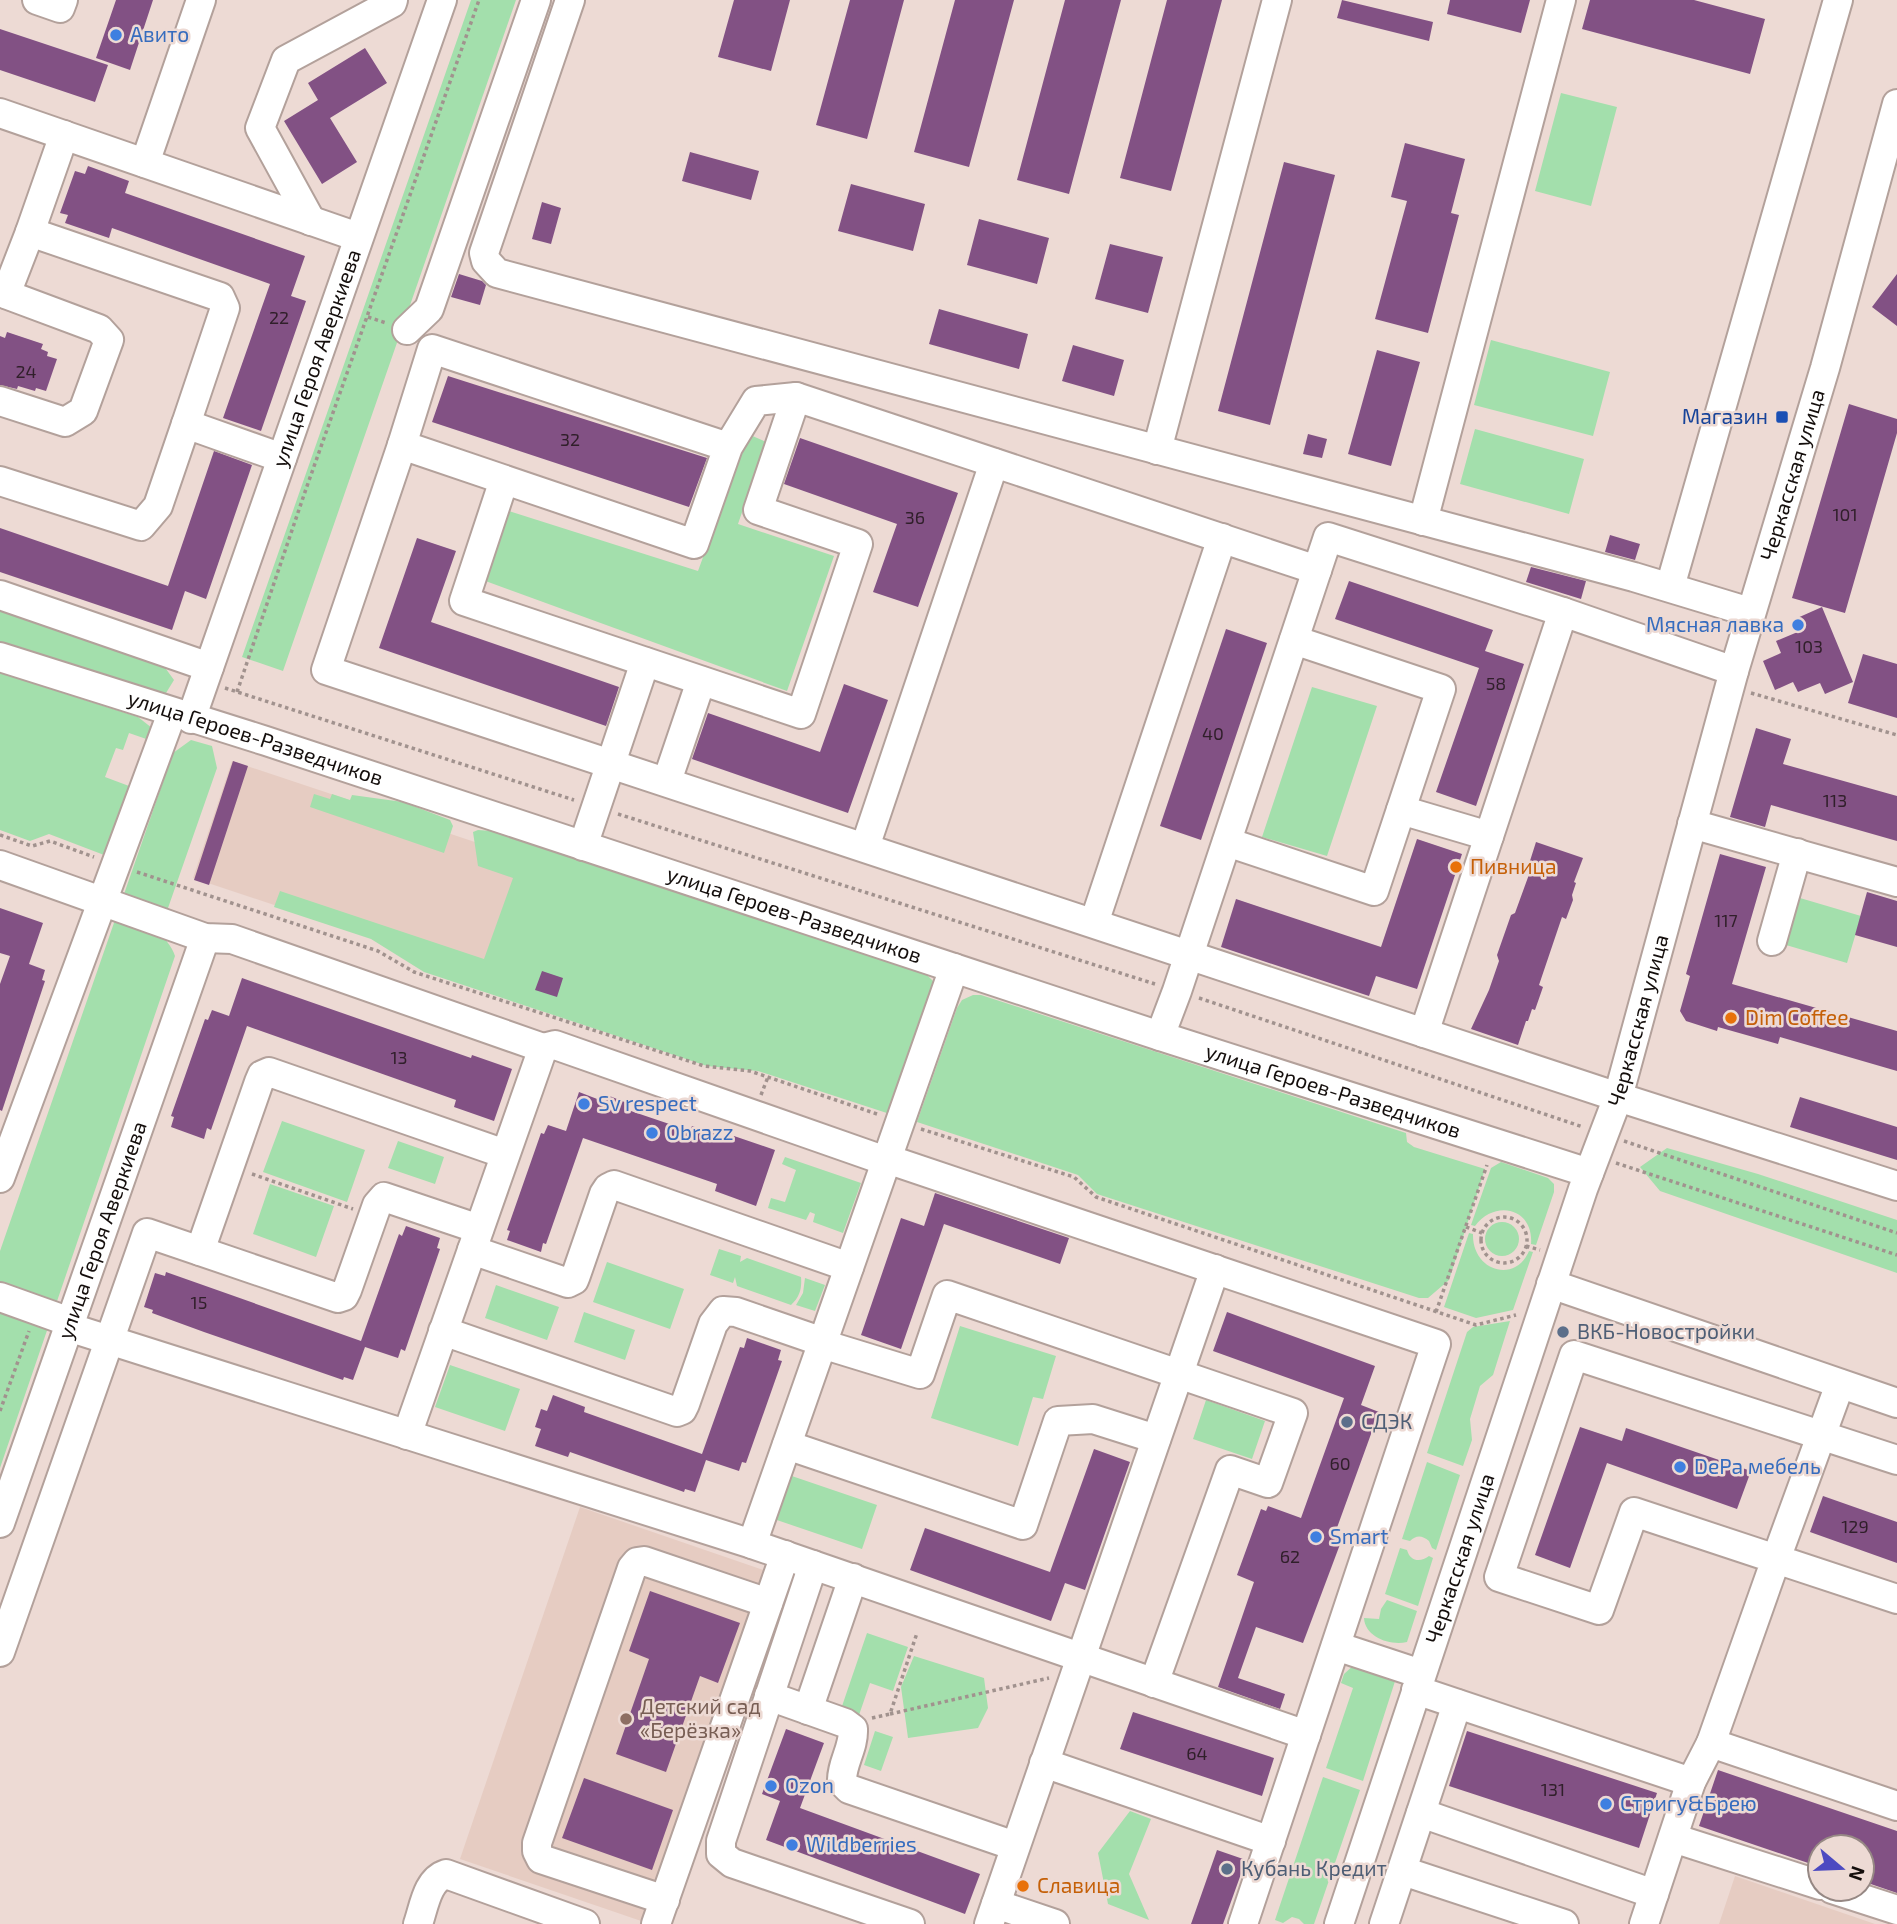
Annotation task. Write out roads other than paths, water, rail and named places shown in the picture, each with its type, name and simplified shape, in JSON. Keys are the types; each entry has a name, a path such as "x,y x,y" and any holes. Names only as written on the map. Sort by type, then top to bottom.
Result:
{"street":[{"path":"37,0 60,8 63,0"},
{"path":"145,163 201,0"},
{"path":"311,221 260,128 286,60 392,3 393,0"},
{"name":"улица Героя Аверкиева","path":"0,1178 8,1129 116,865 181,716 206,674 442,0"},
{"path":"407,330 429,309 536,0"},
{"path":"570,0 484,253 486,261 497,273 1670,587 1743,610"},
{"path":"1157,450 1277,0"},
{"path":"1423,521 1561,0"},
{"path":"1670,587 1838,0"},
{"name":"Черкасская улица","path":"1339,1924 1551,1284 1618,1097 1692,824 1740,681 1897,104"},
{"path":"0,113 358,237"},
{"path":"0,401 65,422 83,411 108,340 99,329 3,293 30,232 64,135"},
{"path":"0,481 141,526 158,506 225,308 220,297 30,232"},
{"path":"447,259 463,264 486,261"},
{"path":"728,447 432,349 326,670 1618,1097 1897,1186"},
{"path":"504,480 464,601 801,714 858,544 758,510 796,397"},
{"path":"402,445 694,544 728,447 756,401 796,397 1317,570"},
{"path":"186,424 282,458"},
{"path":"865,847 994,463"},
{"path":"1160,1036 1328,537 1563,612 1740,681"},
{"path":"1094,923 1222,538"},
{"path":"0,595 206,674"},
{"path":"1424,1033 1563,612"},
{"path":"1227,842 1374,891 1401,810 1441,689 1294,640"},
{"name":"улица Героев-Разведчиков","path":"0,657 266,741 1160,1036 1589,1173"},
{"path":"583,846 645,662"},
{"path":"667,781 701,681"},
{"path":"1401,810 1489,836"},
{"path":"1692,824 1897,882"},
{"path":"1772,941 1802,855 1816,849 1835,847 1897,864"},
{"path":"0,865 205,938 232,939 543,1048 555,1045 887,1160 1436,1344 1243,1924"},
{"name":"улица Героя Аверкиева","path":"0,1523 205,938"},
{"path":"752,1544 954,968"},
{"path":"407,1435 543,1048"},
{"path":"200,1251 262,1075 269,1072 505,1154"},
{"path":"107,1219 338,1298 344,1296 347,1290 373,1216 384,1197 568,1283 574,1280 604,1195 608,1188 614,1185 849,1267"},
{"path":"0,1652 147,1233"},
{"path":"1055,1924 992,1914 1214,1269"},
{"path":"1551,1284 1897,1403"},
{"path":"443,1331 677,1412 682,1410 685,1404 713,1324 723,1311 736,1312 920,1374 947,1295 1293,1413 1268,1483 1230,1470 1154,1683"},
{"path":"0,1297 36,1309 109,1342 752,1544 1306,1735"},
{"path":"1897,1460 1574,1355 1499,1577 1599,1610 1634,1512 1897,1599"},
{"path":"1644,1924 1691,1782 1711,1743 1840,1384"},
{"path":"787,1445 1023,1525 1058,1421 1093,1419 1156,1439"},
{"path":"768,1603 644,1561 637,1562 632,1568 537,1843 541,1859 660,1912 785,1555"},
{"path":"813,1565 721,1840 721,1854 732,1863 910,1924"},
{"path":"808,1710 853,1578"},
{"path":"1336,1646 1419,1682 1457,1704 1691,1782"},
{"path":"769,1696 845,1723 853,1729 853,1739 841,1773 842,1783 849,1789 1016,1846"},
{"path":"1384,1924 1457,1704"},
{"path":"1711,1743 1897,1806"},
{"path":"1044,1763 1271,1841"},
{"path":"1421,1814 1654,1894"},
{"path":"1673,1838 1806,1881"},
{"path":"1365,1843 1404,1865 1564,1924"},
{"path":"418,1924 432,1883 446,1874 584,1924"},
{"path":"1875,1903 1897,1910"}],"place":[{"name":"Авито","path":"116,35"},
{"name":"Магазин","path":"1782,417"},
{"name":"Мясная лавка","path":"1798,625"},
{"name":"Пивница","path":"1456,867"},
{"name":"Dim Coffee","path":"1731,1018"},
{"name":"Sv respect","path":"584,1104"},
{"name":"Obrazz","path":"652,1133"},
{"name":"ВКБ-Новостройки","path":"1563,1332"},
{"name":"СДЭК","path":"1347,1422"},
{"name":"DePa мебель","path":"1680,1467"},
{"name":"Smart","path":"1316,1537"},
{"name":"Детский сад «Берёзка»","path":"626,1719"},
{"name":"Ozon","path":"771,1786"},
{"name":"Стригу&Брею","path":"1606,1804"},
{"name":"Wildberries","path":"792,1845"},
{"name":"Кубань Кредит","path":"1227,1869"},
{"name":"Славица","path":"1023,1886"}]}
